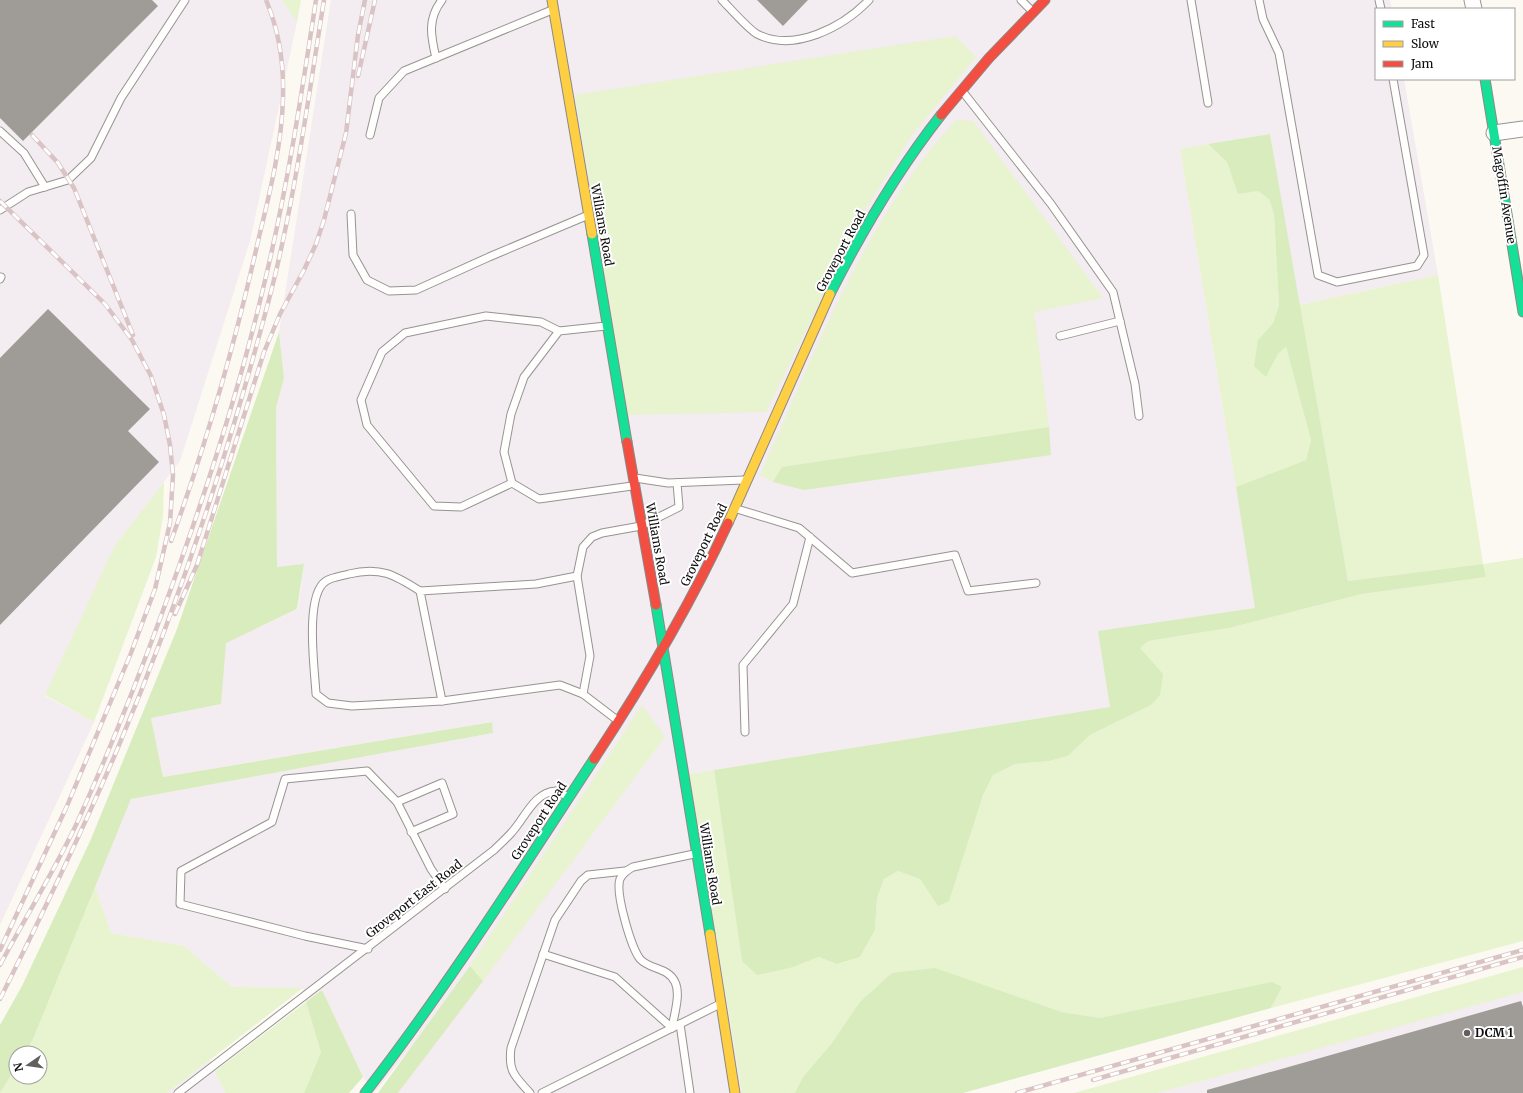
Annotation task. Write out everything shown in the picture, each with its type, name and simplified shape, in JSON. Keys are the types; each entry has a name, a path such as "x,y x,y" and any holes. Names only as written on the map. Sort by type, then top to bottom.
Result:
{"main road":[{"name":"Williams Road","path":"552,0 633,482 664,650 735,1093"},
{"name":"Groveport Road","path":"365,1093 407,1039 440,992 664,650 697,588 735,508 801,358 849,256 930,130 962,90 1045,0"},
{"name":"Magoffin Avenue","path":"1485,80 1522,297 1523,312"}],"street":[{"path":"1494,134 1523,129"}],"lane":[{"path":"0,210 28,192 68,180 91,158 121,98 186,0"},
{"path":"436,58 430,32 436,7 442,0"},
{"path":"722,0 756,34 780,41 818,36 855,14 869,0"},
{"path":"1021,0 1033,12"},
{"path":"1191,0 1208,104"},
{"path":"1259,0 1263,19 1279,53 1318,275 1337,282 1416,266 1424,255 1393,80"},
{"path":"370,135 379,98 404,71 554,10"},
{"path":"962,90 1050,204 1113,292 1135,384 1139,416"},
{"path":"0,131 24,153 45,187"},
{"path":"351,214 353,255 367,280 389,291 416,290 489,257 588,216"},
{"path":"512,483 461,507 434,506 367,425 361,400 382,352 405,333 486,316 541,322 559,331 607,326"},
{"path":"1060,336 1120,321"},
{"path":"559,331 524,377 512,414 504,452 512,483 539,499 633,482 677,483 748,480"},
{"path":"583,694 590,656 577,576 584,547 592,537 602,533 641,526 679,507 677,483"},
{"path":"735,508 799,528 852,573 955,555 968,591 1036,583"},
{"path":"745,732 743,665 793,604 810,537"},
{"path":"577,576 536,584 420,591 395,575 377,570 354,573 325,581 318,591 311,626 316,694 328,703 352,706 442,701 560,685 583,694 618,721"},
{"path":"420,591 442,701"},
{"path":"368,949 305,936 180,904 181,871 272,822 285,779 367,771 397,802 431,869 445,889"},
{"path":"397,802 442,783 453,814 411,832"},
{"name":"Groveport East Road","path":"178,1093 368,949 494,850 512,832 533,804 543,794 556,790 569,797"},
{"path":"672,1028 677,990 676,984 669,974 642,960 635,952 628,932 620,889 620,880 625,872 633,867 696,854"},
{"path":"530,1093 512,1073 509,1060 511,1048 555,920 581,881 588,875 625,872"},
{"path":"543,954 615,978 672,1028"},
{"path":"542,1093 720,1004"},
{"path":"680,1024 690,1093"}],"shaded area":[{"path":"0,0 282,0 297,22 250,241 180,461 114,547 45,696 94,722 0,925"},
{"path":"331,0 1390,0 1392,8 1375,8 1375,80 1404,80 1438,275 1299,305 1270,134 1180,149 1256,608 1099,631 1110,707 689,774 742,1093 398,1093 665,737 374,1093 363,1077 322,990 306,1002 303,988 232,987 184,946 111,933 95,887 131,799 493,733 491,722 163,777 151,718 221,704 225,643 298,609 304,564 277,568 276,408 284,378 279,332"},
{"name":"DCM 1","path":"1523,992 1523,1093 1158,1093 1508,995"},
{"path":"210,1060 225,1093 167,1093"}],"green space":[{"path":"282,0 301,0 297,22"},
{"path":"955,36 976,57 912,135 864,212 766,412 628,415 575,95"},
{"path":"956,120 973,121 1103,298 1034,312 1049,427 782,467 773,482 760,475 844,288 868,243 895,200 924,158"},
{"path":"1270,134 1348,581 1483,564 1486,577 1362,594 1229,628 1148,641 1140,648 1163,674 1160,695 1151,705 1090,735 1068,756 1049,761 1015,764 993,775 983,795 949,901 938,906 920,879 898,871 884,879 877,898 875,930 860,957 837,964 819,957 793,967 757,975 742,961 714,770 1110,707 1098,631 1255,608 1236,487 1306,460 1311,440 1286,347 1278,354 1266,377 1254,366 1258,340 1273,323 1279,306 1274,214 1269,199 1258,191 1238,194 1227,162 1208,144"},
{"path":"1208,144 1227,162 1238,193 1258,191 1269,199 1274,214 1279,306 1273,323 1258,340 1266,377 1278,354 1286,347 1311,440 1306,460 1236,487 1180,149"},
{"path":"1438,275 1483,564 1348,581 1299,305"},
{"path":"279,332 284,378 276,408 277,567 304,564 297,609 226,643 221,704 151,718 163,777 492,722 493,733 131,799 33,1039 30,1045 8,1045 8,1080 0,1093 0,1025 22,986 91,839 177,629"},
{"path":"1049,427 1051,455 804,490 773,482 782,467"},
{"path":"164,482 163,516 156,557 94,722 45,695 114,547"},
{"path":"1523,558 1523,941 1271,1008 1282,987 1100,1018 1061,1012 832,1043 803,1077 795,1093 742,1093 689,774 714,770 742,961 793,967 819,957 838,964 860,957 875,930 877,898 884,879 898,871 920,879 938,905 983,795 993,775 1015,764 1049,761 1068,756 1090,735 1151,705 1148,659 1140,648 1148,641 1229,628 1362,594 1486,577 1483,564"},
{"path":"642,705 665,737 483,981 470,966"},
{"path":"95,887 111,933 184,946 232,987 303,988 167,1093 0,1093 8,1080 8,1085 48,1085 48,1045 30,1045"},
{"path":"470,966 483,981 398,1093 378,1093"},
{"path":"1523,967 1523,992 1158,1093 1074,1093"},
{"path":"935,968 1061,1012 1100,1018 1272,982 1282,987 1271,1008 963,1093 795,1093 803,1077 832,1043 860,1002 892,973"},
{"path":"322,990 363,1077 349,1093 304,1093 321,1052 306,1002"},
{"path":"306,1002 321,1052 304,1093 225,1093 215,1071"}],"building":[{"path":"0,0 152,0 158,6 23,141 0,118"},
{"path":"757,0 808,0 783,26"},
{"path":"48,309 150,409 128,431 159,462 0,625 0,358"},
{"name":"DCM 1","path":"1521,1001 1523,1007 1523,1093 1207,1093 1207,1090"}],"railway":[{"path":"171,541 197,466 231,352 275,168 282,115 283,72 280,48 271,12 266,0"},
{"path":"0,965 67,843 99,774 151,643 203,496 241,375 271,257 305,73 316,0"},
{"path":"0,999 31,937 117,750 139,697 179,590 216,482 249,373 283,239 305,120 324,0"},
{"path":"175,614 197,565 264,352 280,314 304,270 316,244 324,220 346,133 358,35 365,0"},
{"path":"358,76 375,0"},
{"path":"32,135 58,163 74,188 133,335"},
{"path":"0,201 105,304 132,340 151,376 164,415 170,445 173,475 170,523 155,589 131,653 67,806 0,950"},
{"path":"1017,1093 1523,950"},
{"path":"1093,1080 1523,957"}],"traffic: fast":[{"path":"1485,80 1523,312"},
{"path":"830,294 881,202 925,136 941,115"},
{"path":"592,234 627,442"},
{"path":"656,605 710,934"},
{"path":"365,1093 396,1053 454,970 594,759"}],"traffic: slow":[{"path":"552,0 592,234"},
{"path":"728,523 830,294"},
{"path":"710,934 735,1093"}],"traffic: jam":[{"path":"941,115 989,58 1045,0"},
{"path":"627,442 656,605"},
{"path":"594,759 666,644 728,523"}],"place":[{"name":"DCM 1","path":"1467,1033"}]}
